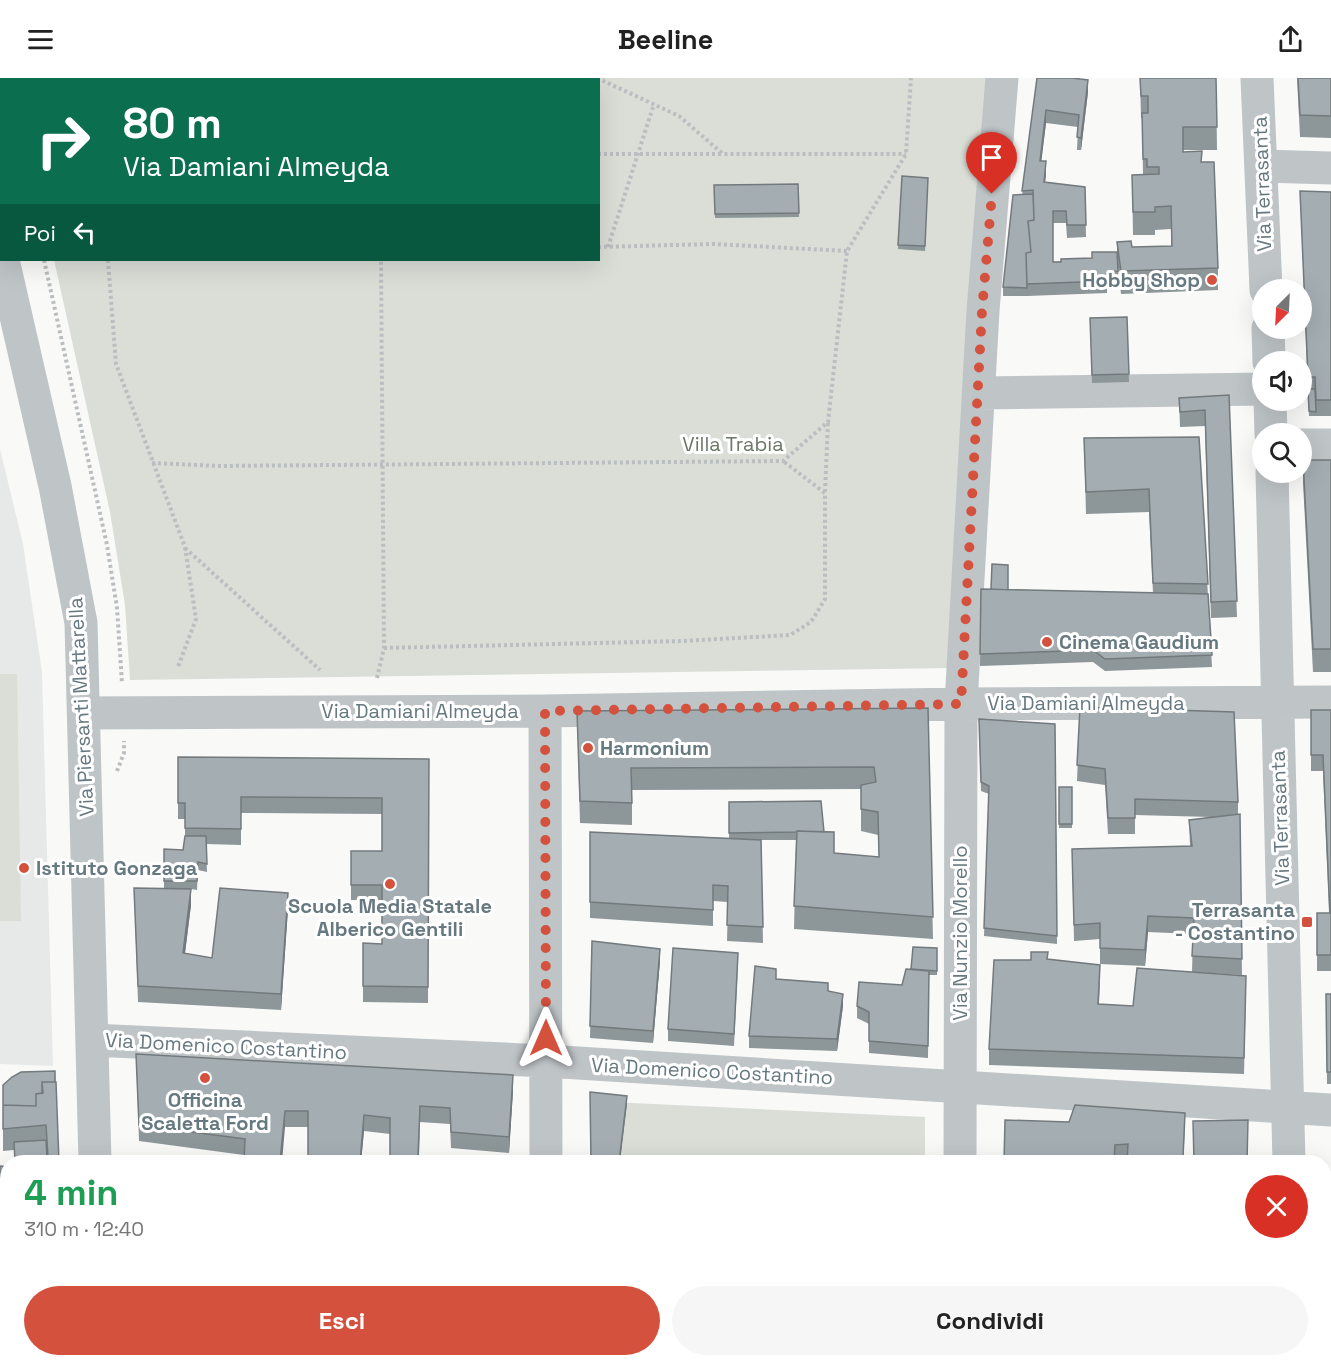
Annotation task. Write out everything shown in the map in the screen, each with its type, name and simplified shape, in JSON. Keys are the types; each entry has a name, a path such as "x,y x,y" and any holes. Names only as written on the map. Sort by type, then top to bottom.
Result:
{"street":[{"name":"Via Nunzio Morello","path":"960,1155 961,704 982,311 1002,78"},
{"name":"Via Terrasanta","path":"1257,78 1266,279"},
{"path":"1262,166 1331,168"},
{"name":"Via Piersanti Mattarella","path":"3,261 70,555 81,623 95,1155"},
{"path":"979,393 1252,389"},
{"path":"1312,445 1331,445"},
{"name":"Via Terrasanta","path":"1272,483 1289,1155"},
{"name":"Via Damiani Almeyda","path":"85,713 545,711 961,704 1331,702"},
{"path":"545,711 546,1155"},
{"name":"Via Domenico Costantino","path":"92,1040 546,1061 960,1085 1331,1110"}],"path":[{"path":"612,84 614,78"},
{"path":"384,648 659,642 790,635 811,622 825,599 828,422 847,251 906,154 911,78"},
{"path":"600,79 679,116 723,154"},
{"path":"608,247 640,154 654,104"},
{"path":"600,154 906,154"},
{"path":"600,247 713,244 847,251"},
{"path":"44,261 103,523 117,608 122,686"},
{"path":"108,261 116,364 185,547 196,619 178,667"},
{"path":"377,678 384,648 381,261"},
{"path":"783,461 828,422"},
{"path":"152,462 220,466 783,461 825,493"},
{"path":"185,547 320,670"}],"shaded area":[{"name":"Istituto Gonzaga","path":"0,449 23,544 42,672 53,1066 0,1064"}],"green space":[{"name":"Villa Trabia","path":"600,78 990,78 952,668 130,680 125,605 110,512 54,261 600,261"},
{"path":"0,674 17,674 21,921 0,921"},
{"path":"590,1101 925,1117 925,1155 591,1155"}],"building":[{"path":"1037,78 1088,80 1081,138 1077,137 1079,115 1046,110 1040,161 1046,161 1044,182 1085,187 1086,225 1067,225 1066,211 1053,211 1053,262 1061,262 1061,259 1092,258 1092,252 1117,252 1118,271 1107,272 1107,281 1027,284 1026,253 1031,252 1028,221 1034,220 1033,190 1022,191"},
{"path":"1140,78 1216,78 1217,127 1183,127 1183,152 1202,151 1201,162 1214,162 1218,268 1121,271 1117,242 1131,241 1132,247 1172,246 1171,206 1155,207 1155,212 1133,212 1132,175 1159,174 1159,167 1147,167 1147,159 1143,159 1142,113 1148,113 1148,96 1141,96"},
{"path":"1298,78 1331,78 1331,116 1300,115"},
{"path":"902,176 928,178 925,246 898,245"},
{"path":"798,184 799,213 715,214 714,185"},
{"path":"1300,191 1331,192 1331,400 1316,400 1315,377 1312,377 1312,351 1307,351 1306,339 1312,339 1312,279 1304,279"},
{"path":"1033,194 1034,220 1028,221 1031,252 1026,253 1027,288 1003,287 1013,195"},
{"path":"1127,317 1129,374 1092,375 1090,318"},
{"path":"1312,389 1315,389 1316,412 1309,411 1312,411"},
{"path":"1229,395 1237,601 1211,602 1205,410 1180,412 1179,398"},
{"path":"1199,437 1208,584 1153,583 1149,489 1086,492 1084,438"},
{"path":"1312,460 1331,460 1331,649 1313,649 1304,483 1312,483"},
{"path":"992,564 1008,565 1008,590 991,589"},
{"path":"981,589 1208,594 1212,655 1105,659 1093,650 980,654"},
{"path":"1080,707 1234,712 1238,802 1135,799 1135,818 1108,818 1105,769 1077,765"},
{"path":"928,708 933,917 794,906 797,831 834,832 834,853 879,857 878,812 861,809 861,785 876,782 874,767 631,768 632,803 580,801 577,711"},
{"path":"1311,710 1331,710 1331,955 1317,955 1317,913 1330,913 1323,755 1311,755"},
{"path":"979,719 1055,724 1057,936 984,928 989,786 981,782"},
{"name":"Scuola Media Statale Alberico Gentili","path":"178,757 429,759 428,987 363,986 363,943 382,944 382,885 351,885 351,851 382,851 382,798 241,797 241,829 185,828 185,803 178,803"},
{"path":"1059,787 1072,787 1072,824 1059,824"},
{"path":"821,801 824,832 729,833 729,802"},
{"path":"1240,814 1242,959 1192,956 1194,918 1148,916 1145,950 1100,948 1100,923 1074,925 1072,849 1192,846 1189,820"},
{"path":"590,832 761,840 763,927 727,925 728,886 713,885 713,910 590,902"},
{"path":"185,836 206,836 207,864 198,862 197,881 164,881 164,849 183,850"},
{"path":"134,888 191,889 183,953 212,958 220,888 288,893 281,994 138,986"},
{"path":"592,941 660,949 653,1031 590,1026"},
{"path":"913,947 937,948 937,971 911,969"},
{"path":"673,948 738,953 734,1034 668,1029"},
{"path":"1031,952 1048,952 1047,959 1100,965 1098,1004 1133,1006 1137,968 1246,976 1244,1058 989,1049 994,960 1031,960"},
{"path":"755,966 776,969 776,979 828,983 828,991 843,994 837,1039 749,1036"},
{"path":"906,969 929,971 928,1046 869,1041 869,1012 857,1006 859,982 902,985"},
{"path":"1326,994 1331,994 1331,1072 1327,1072"},
{"path":"136,1054 513,1075 509,1137 451,1132 450,1108 420,1106 418,1155 390,1155 390,1118 364,1115 361,1155 308,1155 308,1111 285,1111 281,1155 244,1155 245,1139 139,1125"},
{"path":"55,1071 55,1082 42,1082 42,1093 36,1094 36,1106 3,1105 3,1085 12,1077 21,1072"},
{"path":"42,1082 56,1082 59,1155 48,1155 46,1125 3,1129 3,1105 36,1106 36,1094 43,1093"},
{"path":"590,1092 627,1096 620,1155 591,1155"},
{"path":"1075,1105 1185,1113 1183,1155 1127,1155 1128,1144 1115,1145 1114,1155 1004,1155 1005,1120 1069,1122"},
{"path":"1248,1120 1247,1155 1194,1155 1193,1121"},
{"path":"46,1140 47,1155 15,1155 14,1142"}],"place":[{"name":"Hobby Shop","path":"1212,280"},
{"name":"Cinema Gaudium","path":"1047,642"},
{"name":"Harmonium","path":"588,748"},
{"name":"Istituto Gonzaga","path":"24,868"},
{"name":"Scuola Media Statale Alberico Gentili","path":"390,884"},
{"name":"Terrasanta - Costantino","path":"1307,922"},
{"name":"Officina Scaletta Ford","path":"205,1078"}],"route":[{"path":"546,1038 545,711 961,704 982,311 992,194"}]}
